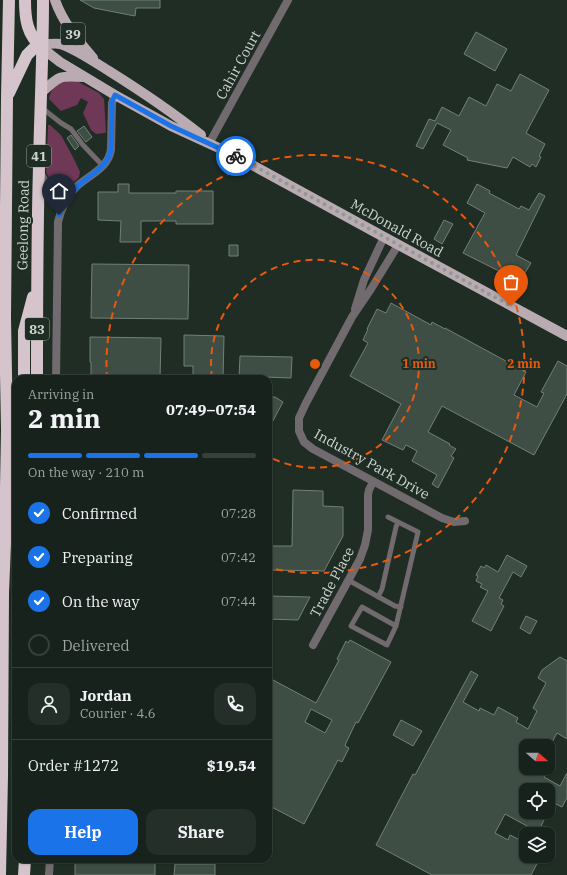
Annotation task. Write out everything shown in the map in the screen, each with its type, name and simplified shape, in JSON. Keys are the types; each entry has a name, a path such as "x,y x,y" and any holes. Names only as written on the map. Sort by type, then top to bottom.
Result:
{"highway":[{"name":"Geelong Road","path":"0,875 4,467 3,406 9,0"},
{"path":"25,0 28,29 33,39 41,46"},
{"name":"Geelong Road","path":"37,375 37,280 42,92 41,46 44,0"},
{"name":"41","path":"7,97 27,55 33,49 41,46"},
{"name":"41","path":"24,375 24,332 37,280"},
{"path":"4,467 12,476"},
{"path":"24,863 24,875"}],"main road":[{"name":"39","path":"55,0 63,18 72,32 99,64"},
{"name":"McDonald Road","path":"41,46 61,44 99,64 177,116 212,144"},
{"name":"McDonald Road","path":"41,46 60,62 171,126 234,155 567,336"},
{"path":"42,92 52,82 61,77 69,76 87,78"},
{"path":"115,95 124,80"}],"street":[{"name":"Cahir Court","path":"212,144 288,0"},
{"path":"56,375 58,222 67,199 83,181 103,166 108,159 111,151 112,101 115,95"},
{"name":"Industry Park Drive","path":"352,317 364,280 384,237"},
{"name":"Industry Park Drive","path":"398,245 372,289 352,317 306,403 299,418 299,431 304,442 314,449 373,482 442,518 454,522 465,521"},
{"name":"Trade Place","path":"313,644 360,559 368,530 368,495 373,482"},
{"path":"49,875 50,863"}],"lane":[{"path":"41,107 71,129 103,166"},
{"path":"39,167 57,200 61,212"},
{"path":"388,517 418,532 396,626 387,645 352,626 362,607 396,626"},
{"path":"378,597 382,589 398,522"},
{"path":"348,580 395,606 401,607"}],"shaded area":[{"path":"75,80 99,93 104,99 105,133 96,134 91,130 83,113 88,102 81,98 77,105 61,111 49,99 51,91 59,82"},
{"path":"48,125 50,125 61,135 80,172 79,177 67,189 60,199 46,172"}],"building":[{"path":"80,0 160,0 160,8 136,8 135,16 94,8"},
{"path":"476,32 507,49 495,71 464,54"},
{"path":"520,74 549,90 526,133 545,144 539,156 541,157 536,167 532,164 530,167 513,157 507,168 467,160 468,158 443,145 451,130 437,123 423,149 416,146 429,119 435,121 442,107 459,116 469,97 486,106 497,84 511,91"},
{"path":"84,126 92,137 86,142 77,131"},
{"path":"71,135 79,146 75,150 67,138"},
{"path":"118,184 129,184 129,193 213,191 213,224 176,224 176,221 141,221 141,242 120,242 121,221 98,220 98,192 118,192"},
{"path":"477,184 490,191 489,193 519,209 521,206 529,210 539,193 545,196 516,255 531,263 523,276 510,269 507,275 463,253 485,213 467,203"},
{"path":"444,220 453,224 442,244 434,239"},
{"path":"229,245 238,245 238,256 229,256"},
{"path":"92,264 189,265 188,319 91,318"},
{"path":"391,303 431,325 432,322 445,328 526,372 514,395 537,407 544,393 541,392 558,361 567,366 567,394 534,455 442,406 428,432 456,449 451,456 454,458 438,488 432,484 437,475 412,461 417,451 406,445 403,450 382,440 401,404 350,376 368,343 363,340 377,309 386,313"},
{"path":"184,335 224,336 223,375 193,375 193,366 184,366"},
{"path":"90,337 161,338 160,375 91,375"},
{"path":"240,356 292,357 291,378 272,377 272,375 239,375"},
{"path":"272,397 275,397 283,402 272,423"},
{"path":"293,490 323,491 323,506 343,507 343,536 324,571 272,570 272,546 292,546"},
{"path":"507,555 527,566 521,577 513,572 499,598 503,600 501,604 504,606 491,631 472,621 488,591 480,587 482,584 476,581 478,576 476,575 481,566 484,568 486,565 498,572"},
{"path":"272,596 310,597 298,620 272,619"},
{"path":"526,616 537,621 530,634 520,628"},
{"path":"350,640 391,662 358,723 356,722 345,745 349,748 342,762 338,760 304,824 272,807 272,682 273,680 316,703 339,660 337,659 346,641 348,643","holes":["311,709 332,720 325,733 305,722"]},
{"path":"560,657 567,661 567,739 557,733 554,739 519,739 519,775 545,775 544,777 555,783 519,783 519,819 544,819 540,827 529,827 505,814 495,833 508,840 510,835 519,840 519,863 537,863 531,875 432,875 376,845 413,774 415,775 471,671 478,675 463,702 479,711 480,708 494,715 498,707 518,718 516,722 528,729 537,711 533,708 546,683 538,678 542,670"},
{"path":"401,720 422,731 413,746 393,735"},
{"path":"567,773 567,798 562,807 555,804 555,783 560,786"},
{"path":"75,863 155,863 155,875 75,875"},
{"path":"175,864 215,864 215,875 174,875"}],"way so far":[{"path":"236,156 511,306"}],"route":[{"path":"59,215 65,202 77,186 102,168 109,156 111,149 112,103 115,95 171,126 236,156"}]}
